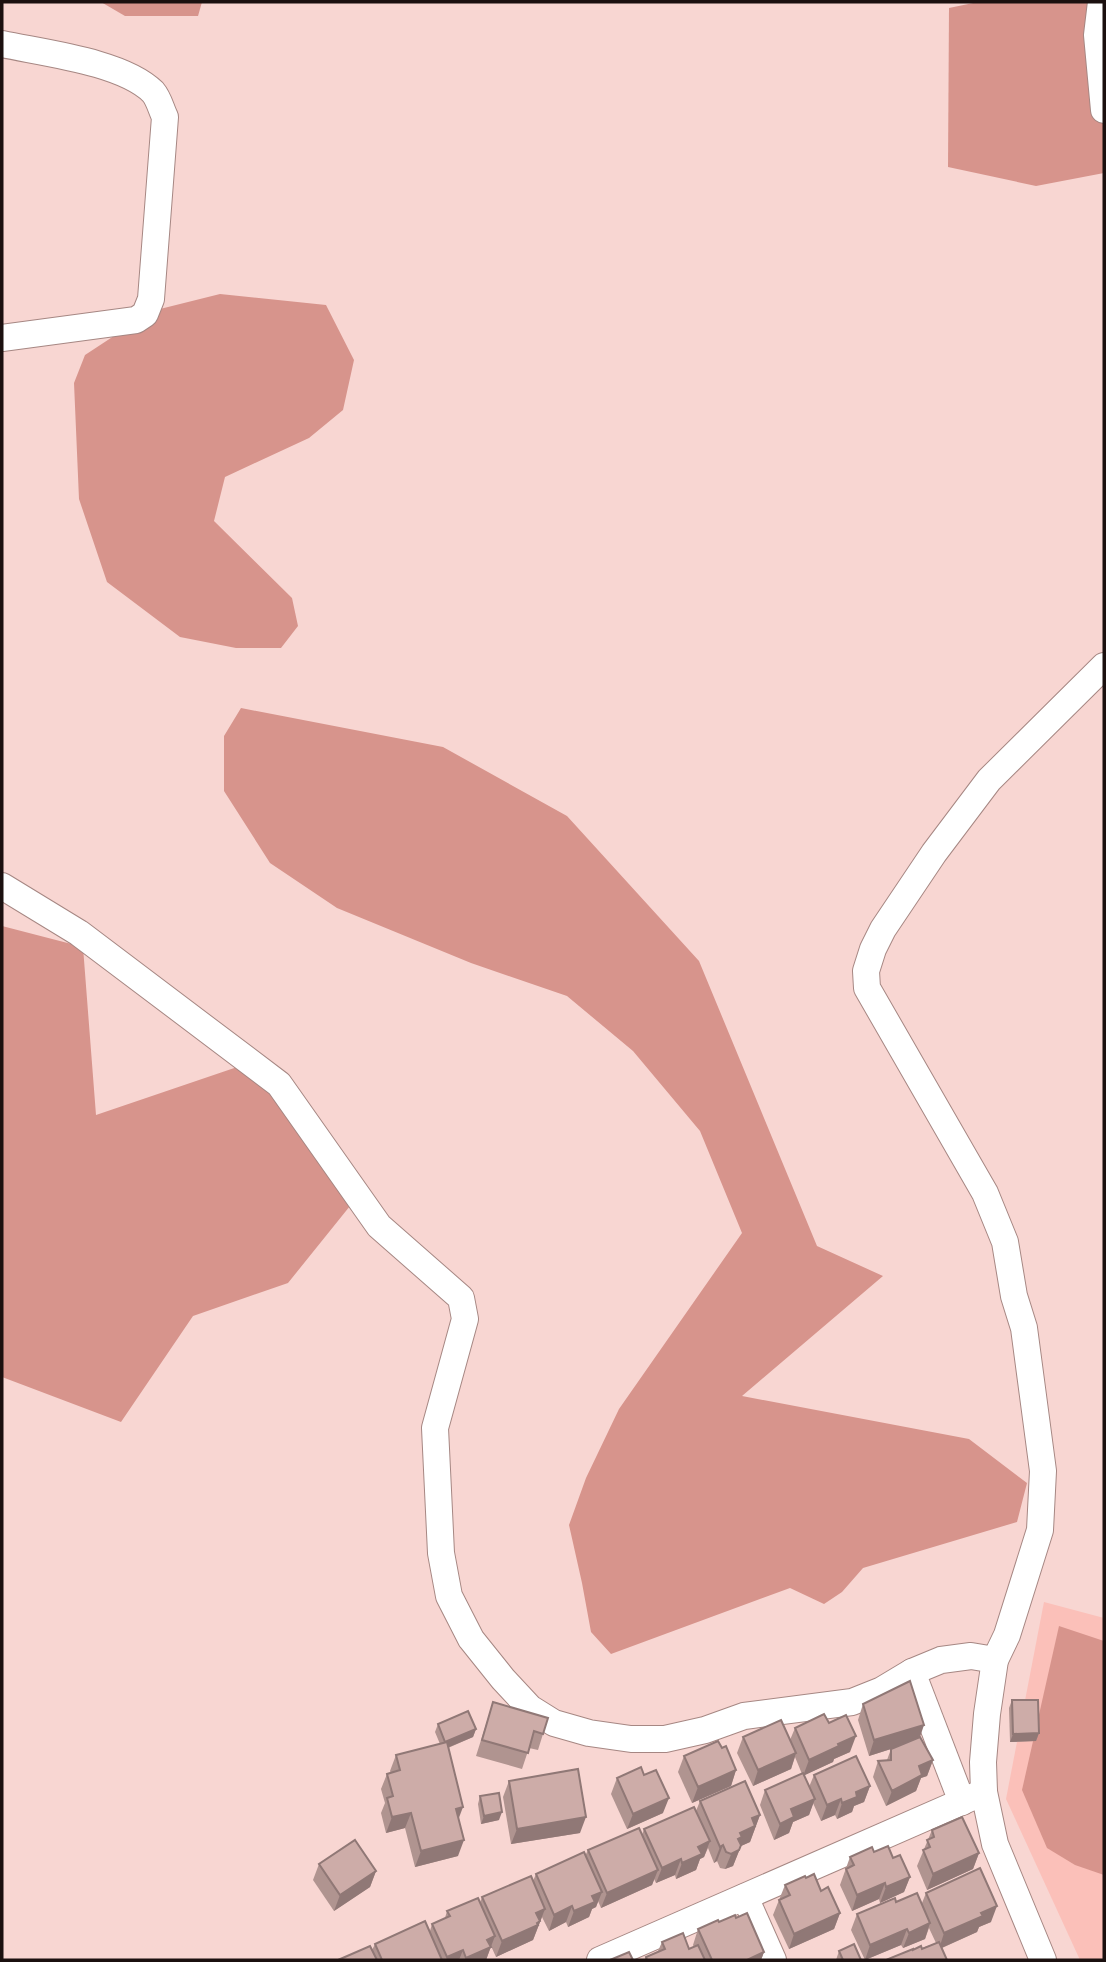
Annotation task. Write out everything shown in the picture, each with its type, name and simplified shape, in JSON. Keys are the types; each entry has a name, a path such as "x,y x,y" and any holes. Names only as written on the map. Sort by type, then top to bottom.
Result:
{"street":[{"path":"1101,2 1097,35 1104,110"},
{"path":"2,44 108,67 137,79 155,95 165,117 151,299 145,314 136,320 2,338"},
{"path":"973,1797 983,1762 995,1660 1007,1635 1040,1530 1043,1471 1024,1328 1014,1296 1005,1242 985,1193 867,988 866,971 883,929 934,853 989,780 1104,666"},
{"path":"2,886 79,933 279,1084 379,1226 461,1298 465,1319 435,1428 441,1553 449,1596 471,1639 530,1708 554,1723 589,1733 631,1739 665,1739 705,1730 744,1716 852,1702 941,1660 971,1656 995,1660"},
{"path":"912,1672 995,1844 1038,1948"},
{"path":"600,1960 973,1797"},
{"path":"745,1897 772,1960"}],"shaded area":[{"path":"101,2 202,2 198,16 125,16"},
{"path":"978,2 1104,2 1104,173 1036,186 948,167 949,8"},
{"path":"220,294 326,305 354,360 343,410 309,438 225,477 214,521 292,598 298,626 281,648 236,648 180,637 107,582 79,499 74,383 85,355 152,311"},
{"path":"241,708 443,747 567,816 699,961 817,1246 883,1276 742,1396 969,1439 1027,1483 1017,1522 863,1568 842,1592 824,1604 790,1588 611,1654 591,1632 569,1525 586,1478 619,1409 742,1233 700,1131 633,1051 567,996 471,963 337,908 270,863 224,791 224,736"},
{"path":"2,926 83,947 96,1115 249,1063 354,1201 288,1283 193,1316 121,1422 2,1377"},
{"path":"1044,1602 1104,1618 1104,1960 1080,1960 1006,1799"},
{"path":"1059,1626 1104,1641 1104,1875 1075,1865 1047,1848 1022,1790"}],"building":[{"path":"910,1681 924,1725 874,1740 863,1704"},
{"path":"1012,1700 1038,1700 1039,1733 1013,1734"},
{"path":"493,1702 548,1718 543,1734 534,1731 528,1753 482,1740"},
{"path":"468,1711 476,1729 445,1742 438,1724"},
{"path":"824,1714 829,1723 846,1715 856,1736 809,1760 795,1728"},
{"path":"781,1720 796,1753 758,1770 743,1737"},
{"path":"920,1737 933,1760 919,1766 922,1775 892,1791 878,1761 891,1760 891,1749"},
{"path":"718,1741 722,1748 726,1746 736,1770 698,1787 684,1756"},
{"path":"447,1742 463,1807 456,1809 464,1840 421,1851 411,1813 392,1817 387,1798 393,1796 387,1774 400,1770 396,1755"},
{"path":"856,1756 870,1786 856,1792 857,1797 842,1803 841,1799 827,1805 814,1775"},
{"path":"641,1767 644,1775 656,1770 669,1798 633,1814 617,1778"},
{"path":"578,1769 586,1817 517,1829 509,1781"},
{"path":"803,1773 815,1799 791,1809 794,1817 780,1824 765,1790"},
{"path":"745,1781 760,1815 752,1818 755,1826 740,1833 742,1837 738,1839 741,1845 739,1850 731,1854 726,1852 723,1845 720,1847 700,1801"},
{"path":"499,1793 502,1812 484,1816 480,1796"},
{"path":"694,1807 710,1841 698,1847 702,1854 682,1863 681,1859 662,1868 644,1829"},
{"path":"962,1817 979,1853 933,1874 923,1850 930,1847 927,1840 934,1837 932,1830"},
{"path":"639,1828 658,1870 607,1893 588,1850"},
{"path":"355,1840 376,1871 340,1895 319,1864"},
{"path":"888,1846 893,1858 900,1855 910,1877 886,1887 885,1883 857,1895 846,1869 854,1865 850,1857 872,1847 874,1852"},
{"path":"584,1852 602,1892 592,1896 595,1902 574,1911 572,1906 554,1915 536,1874"},
{"path":"980,1868 997,1906 981,1913 983,1916 944,1933 926,1893"},
{"path":"814,1874 821,1891 828,1887 840,1913 794,1934 779,1900 790,1895 785,1885"},
{"path":"531,1876 545,1909 536,1913 540,1921 538,1925 502,1941 482,1897"},
{"path":"917,1893 930,1923 909,1933 907,1929 870,1945 857,1914 895,1898 896,1902"},
{"path":"478,1898 495,1936 487,1940 491,1947 466,1958 463,1950 447,1957 432,1924 450,1916 447,1911"},
{"path":"747,1913 764,1952 747,1960 712,1960 698,1929 718,1920 719,1922 735,1915 736,1918"},
{"path":"425,1921 442,1960 382,1960 375,1944"},
{"path":"683,1933 689,1949 698,1945 705,1960 647,1960 646,1957 665,1949 662,1942"},
{"path":"939,1942 947,1960 888,1959 921,1946 922,1949"},
{"path":"854,1944 861,1960 843,1960 839,1951"},
{"path":"370,1946 377,1960 338,1960"},
{"path":"629,1952 633,1960 610,1960"}]}
